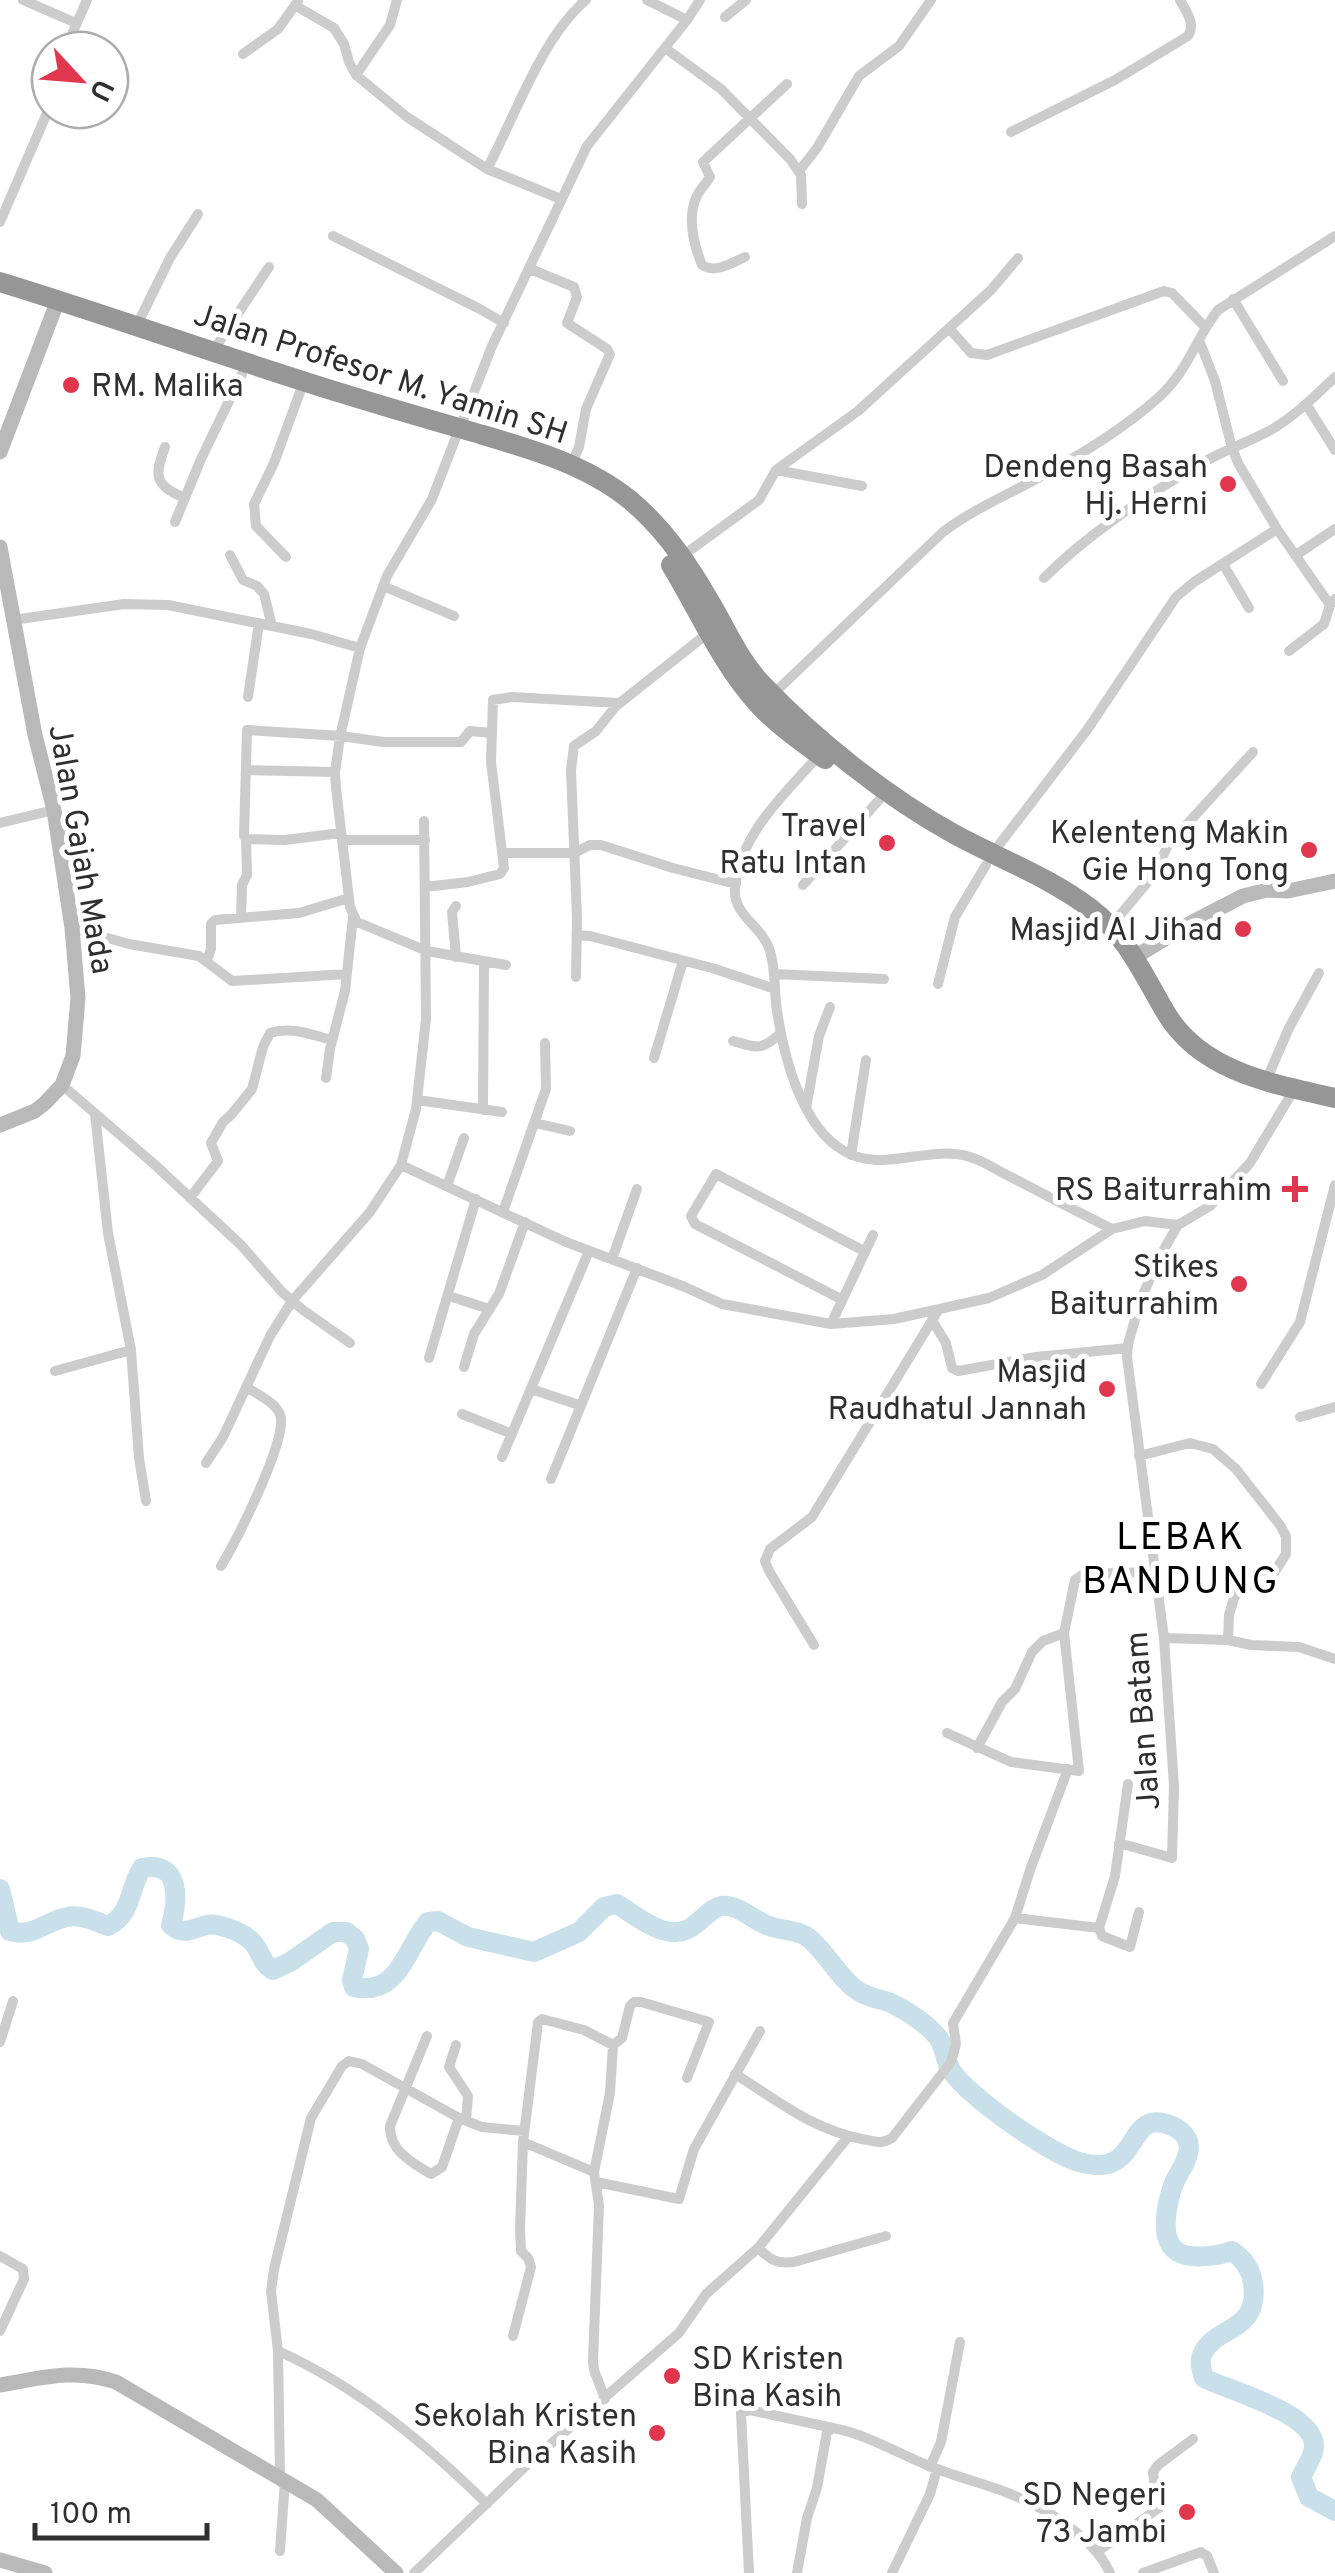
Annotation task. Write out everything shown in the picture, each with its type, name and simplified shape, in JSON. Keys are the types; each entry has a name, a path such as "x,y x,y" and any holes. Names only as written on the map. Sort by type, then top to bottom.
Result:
{"highway":[{"name":"Jalan Profesor M. Yamin SH","path":"0,282 242,374 300,392 338,398"},
{"name":"Jalan Profesor M. Yamin SH","path":"0,295 137,325 338,398 458,433 520,446 592,475 630,501 681,557 767,701 807,727 916,812 1066,906 1103,937 1157,1023 1181,1051 1220,1076 1335,1109"},
{"name":"Jalan Profesor M. Yamin SH","path":"458,433 566,476 621,512 670,564 726,662 819,754 878,800 946,845 1072,895 1111,926 1136,957 1168,1017 1196,1049 1216,1062 1266,1081 1335,1098"}],"main road":[{"path":"0,452 56,306"},
{"name":"Jalan Gajah Mada","path":"0,547 38,749 54,810 78,976 73,1056 62,1085"},
{"path":"1136,957 1243,896 1335,881"},
{"path":"0,1125 34,1111 62,1085"},
{"path":"0,2385 67,2374 94,2375 116,2382 283,2478 336,2516 396,2573"},
{"path":"0,2560 44,2573"}],"street":[{"path":"23,0 76,24"},
{"path":"73,30 88,0"},
{"path":"356,75 390,25 397,0"},
{"path":"487,169 551,41 586,0"},
{"path":"647,0 687,20"},
{"path":"326,1078 354,917 336,772 360,648 383,586 432,498 474,389 587,146 700,0"},
{"path":"799,170 859,76 899,46 931,0"},
{"path":"1012,132 1114,80 1188,36 1192,24 1180,0"},
{"path":"725,17 738,2"},
{"path":"243,54 278,29 297,3 334,28 356,75 407,118 487,169 561,198"},
{"path":"665,48 706,76 799,170 802,204"},
{"path":"744,257 717,268 704,267 698,254 692,212 710,177 704,160 787,84"},
{"path":"0,222 40,130"},
{"path":"137,325 170,258 198,214"},
{"path":"332,236 505,321"},
{"path":"767,701 943,532 963,517 1088,449 1158,398 1186,367 1205,327 1218,310 1335,236"},
{"path":"681,557 759,500 776,470 858,412 991,290 1018,258"},
{"path":"213,351 269,266"},
{"path":"530,268 578,291 566,323 610,354 586,409 571,465"},
{"path":"950,328 971,354 987,356 1164,290 1172,293 1205,327"},
{"path":"1233,298 1282,380"},
{"path":"1199,340 1215,381 1232,448 1277,529 1332,602 1324,624 1289,651"},
{"path":"174,522 242,374"},
{"path":"1044,578 1076,548 1129,510 1195,466 1269,431 1335,378"},
{"path":"286,557 258,529 254,504 300,392"},
{"path":"1306,404 1335,450"},
{"path":"165,447 158,476 169,491 185,498"},
{"path":"776,470 862,486"},
{"path":"938,984 955,918 989,859 1087,730 1176,597 1277,529"},
{"path":"1296,555 1335,529"},
{"path":"230,555 243,580 258,586 264,594 272,626"},
{"path":"1222,564 1248,608"},
{"path":"383,586 454,616"},
{"path":"13,620 145,603 184,607 360,648"},
{"path":"248,697 258,623"},
{"path":"576,977 572,752 575,743 596,731 620,703 709,632"},
{"path":"425,887 468,882 500,874 504,868 491,765 493,700 620,703"},
{"path":"241,918 242,885 247,875 247,730 383,742 460,742 470,731 492,733"},
{"path":"1111,926 1155,873 1168,845 1253,752"},
{"path":"819,754 755,830 744,852 735,898 768,945 792,1077 806,1109 836,1145 851,1155 879,1161 931,1154 971,1157 1112,1229"},
{"path":"247,770 336,772"},
{"path":"803,885 878,800"},
{"path":"0,823 54,810"},
{"path":"206,1464 223,1437 270,1336 292,1301 370,1212 401,1165 417,1100 426,1019 424,821"},
{"path":"246,839 341,836 425,840"},
{"path":"503,853 574,852 601,845 736,884"},
{"path":"207,960 212,949 210,924 215,920 299,913 349,898"},
{"path":"456,906 452,912 456,957"},
{"path":"354,917 364,926 427,951 506,965"},
{"path":"72,928 130,944 199,956 232,981 347,974"},
{"path":"577,928 590,936 774,981 884,979"},
{"path":"654,1058 683,960"},
{"path":"483,1110 484,962"},
{"path":"1266,1081 1319,973"},
{"path":"806,1109 819,1036 830,1008"},
{"path":"190,1198 217,1166 218,1158 210,1143 252,1089 270,1033 294,1030 332,1040"},
{"path":"733,1041 763,1047 782,1033"},
{"path":"504,1212 546,1088 544,1043"},
{"path":"851,1155 866,1060"},
{"path":"62,1085 190,1198 292,1301 350,1342"},
{"name":"Jalan Batam","path":"1120,1843 1172,1858 1174,1786 1164,1638 1128,1348 1141,1299 1178,1225 1210,1206 1250,1163 1288,1098"},
{"path":"417,1100 502,1112"},
{"path":"95,1114 108,1233 130,1350 146,1501"},
{"path":"535,1123 570,1131"},
{"path":"447,1186 464,1138"},
{"path":"401,1165 566,1242 722,1304 831,1324 894,1319 989,1298 1042,1275 1112,1229 1144,1221 1178,1225"},
{"path":"842,1300 695,1224 691,1216 716,1174 864,1251"},
{"path":"1261,1384 1300,1322 1335,1185"},
{"path":"612,1259 638,1188"},
{"path":"429,1358 476,1199"},
{"path":"464,1367 474,1334 499,1294 525,1222"},
{"path":"831,1324 873,1236"},
{"path":"502,1457 589,1251"},
{"path":"550,1479 637,1268"},
{"path":"449,1296 490,1309"},
{"path":"814,1645 769,1570 766,1557 770,1549 812,1517 938,1308"},
{"path":"932,1320 946,1344 952,1368 958,1371 1128,1348"},
{"path":"55,1371 130,1350"},
{"path":"221,1566 258,1492 277,1444 281,1418 276,1408 246,1387"},
{"path":"531,1389 579,1405"},
{"path":"1300,1417 1335,1407"},
{"path":"462,1414 512,1434"},
{"path":"1139,1456 1190,1443 1214,1450 1236,1469 1286,1536 1286,1554 1272,1576 1241,1589 1234,1598 1228,1640"},
{"path":"947,1733 1011,1762 1079,1771 1064,1633 1077,1576 1154,1572"},
{"path":"977,1748 1002,1702 1016,1686 1032,1652 1043,1641 1064,1633"},
{"path":"1164,1638 1300,1647 1335,1659"},
{"path":"735,2074 765,2096 839,2135 888,2141 952,2062 956,2044 953,2024 1015,1918 1068,1769"},
{"path":"1128,1784 1115,1876 1099,1928 1102,1936 1130,1947 1139,1912"},
{"path":"1015,1918 1099,1928"},
{"path":"0,2042 14,2002"},
{"path":"605,2399 593,2361 599,2205 595,2177 610,2093 613,2045 622,2038 634,2002 709,2022 687,2078"},
{"path":"513,2336 531,2267 520,2248 524,2136 539,2020 584,2030 613,2045"},
{"path":"280,2551 283,2478 278,2351 271,2291 311,2118 342,2066 349,2061 362,2064 482,2128 524,2136 595,2177 679,2198 694,2150 760,2031"},
{"path":"426,2036 388,2132 409,2162 431,2174 439,2171 468,2096 449,2067 456,2045"},
{"path":"414,2573 530,2462 678,2333 706,2294 758,2248 848,2136"},
{"path":"758,2248 780,2264 886,2236"},
{"path":"0,2256 23,2269 24,2279 0,2331"},
{"path":"892,2573 930,2494 960,2342"},
{"path":"278,2351 326,2374 414,2436 487,2504"},
{"path":"749,2573 741,2413 750,2410 854,2434 934,2468 1012,2494 1082,2536 1110,2573"},
{"path":"797,2573 828,2432 833,2428"},
{"path":"1097,2552 1163,2505 1164,2495 1152,2472 1193,2439"},
{"path":"1143,2573 1197,2552 1207,2556 1214,2573"}],"waterway":[{"path":"0,1889 10,1931 33,1931 72,1916 108,1926 122,1915 142,1868 155,1867 164,1870 174,1884 171,1925 177,1929 188,1931 211,1924 242,1934 273,1970 333,1932 346,1932 359,1949 354,1987 369,1988 381,1985 400,1968 428,1922 438,1921 468,1937 534,1952 579,1932 604,1907 617,1904 666,1931 687,1930 715,1909 728,1906 769,1926 801,1934 858,1991 899,2007 931,2030 939,2039 951,2070 974,2094 1066,2157 1100,2165 1114,2161 1146,2125 1156,2122 1184,2134 1189,2148 1167,2207 1169,2243 1179,2253 1194,2256 1232,2251 1246,2265 1253,2283 1250,2312 1208,2345 1202,2355 1204,2378 1270,2405 1302,2424 1311,2435 1314,2448 1301,2477 1309,2497 1335,2511"}],"place":[{"name":"RM. Malika","path":"71,385"},
{"name":"Dendeng Basah Hj. Herni","path":"1228,484"},
{"name":"Travel Ratu Intan","path":"887,843"},
{"name":"Kelenteng Makin Gie Hong Tong","path":"1309,850"},
{"name":"Masjid Al Jihad","path":"1243,929"},
{"name":"RS Baiturrahim","path":"1295,1189"},
{"name":"Stikes Baiturrahim","path":"1239,1284"},
{"name":"Masjid Raudhatul Jannah","path":"1107,1389"},
{"name":"SD Kristen Bina Kasih","path":"672,2376"},
{"name":"Sekolah Kristen Bina Kasih","path":"657,2433"},
{"name":"SD Negeri 73 Jambi","path":"1187,2512"}],"district":[{"name":"LEBAK BANDUNG","path":"1181,1558"}]}
